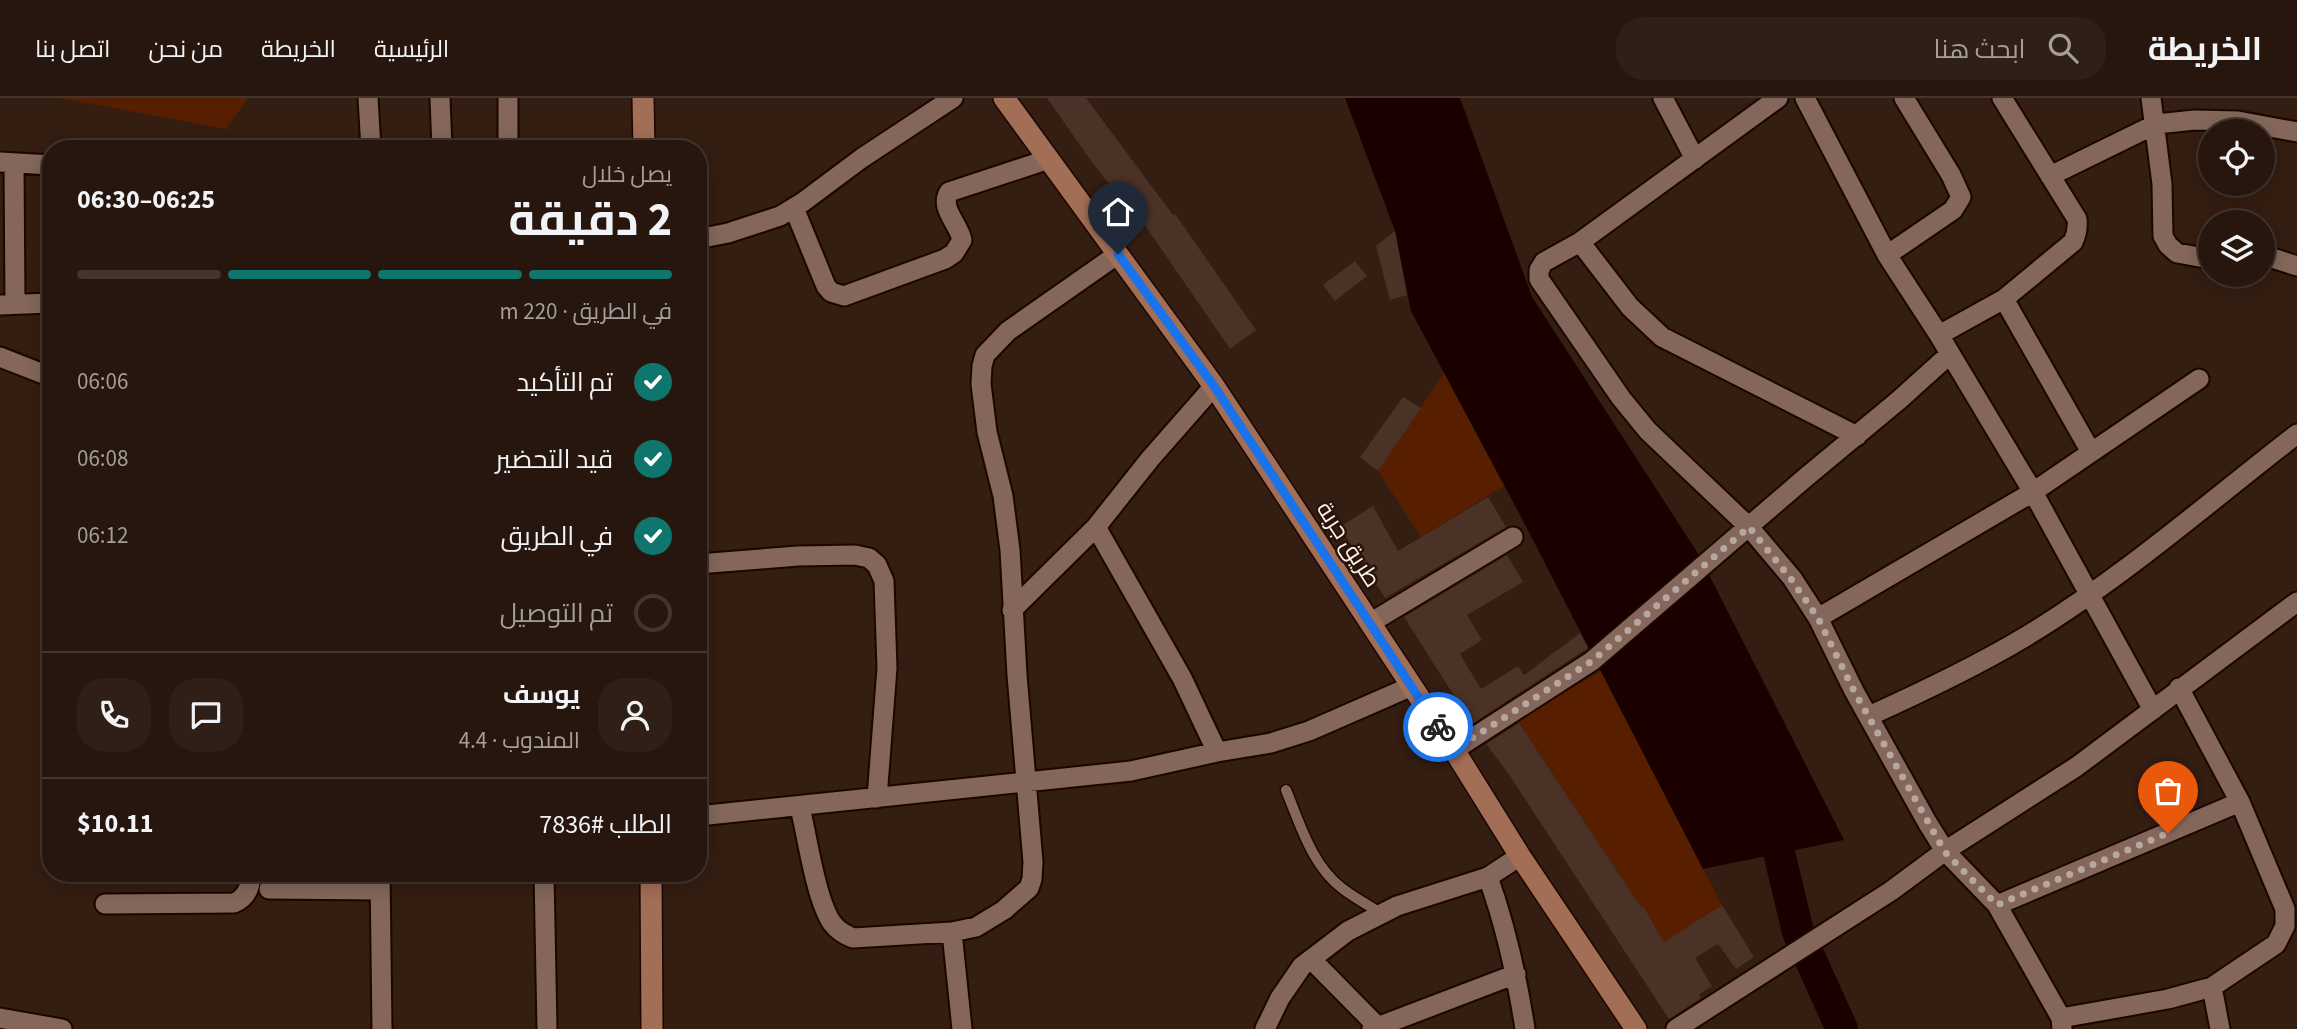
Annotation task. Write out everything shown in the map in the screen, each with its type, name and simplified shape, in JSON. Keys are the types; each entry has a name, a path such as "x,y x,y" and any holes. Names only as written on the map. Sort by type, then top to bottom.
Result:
{"main road":[{"path":"643,98 644,140"},
{"name":"طريق جربة","path":"1004,98 1214,386 1636,1029"},
{"path":"651,882 652,1029"}],"street":[{"path":"368,98 370,140"},
{"path":"440,98 442,140"},
{"path":"508,98 508,140"},
{"path":"707,237 759,224 793,208 862,158 953,98"},
{"path":"1662,98 1695,159"},
{"path":"1778,98 1580,242 1544,262 1539,270 1539,279 1621,398 1648,432 1749,527 1791,579 1818,618 1854,691 1945,852 1997,905 2061,1023 2212,988 2276,944 2284,926 2291,906 2240,802 2179,688"},
{"path":"1805,98 1887,255 1939,335 2033,492 2153,710"},
{"path":"1887,255 1953,210 1961,197 1951,175 1904,98"},
{"path":"1939,335 2004,299 2067,247 2077,235 2077,219 2002,98"},
{"path":"2151,98 2162,184 2163,236 2177,253 2198,257"},
{"path":"2050,176 2156,124 2195,120 2238,121 2297,132"},
{"path":"793,208 826,286 831,292 844,296 932,264 954,253 962,240 960,230 947,209 946,197 949,191 1049,159"},
{"path":"42,165 7,163 7,304 42,303"},
{"path":"1580,242 1630,307 1662,337 1857,436"},
{"path":"800,807 822,904 831,922 841,933 853,938 952,932 976,927 990,921 1029,888 1032,862 1012,610 1010,550 1003,496 987,432 981,384 982,366 992,345 1008,331 1118,254"},
{"path":"2275,259 2297,266"},
{"path":"2004,299 2091,452"},
{"path":"1454,750 1592,661 1950,354"},
{"path":"0,357 42,373"},
{"path":"1818,618 2033,492 2199,379"},
{"path":"1012,610 1096,527 1150,459 1214,386"},
{"path":"1869,716 1969,668 2025,637 2089,596 2297,434"},
{"path":"1096,527 1182,678 1217,752"},
{"path":"1370,623 1513,537"},
{"path":"707,563 798,556 855,555 869,558 877,565 884,581 887,645 885,714 877,798"},
{"path":"1676,1029 1891,891 1945,852 2076,767 2179,688 2296,604"},
{"path":"707,815 1131,771 1271,743 1309,731 1412,686"},
{"path":"1997,905 2240,802"},
{"path":"1265,1029 1280,998 1302,966 1348,931 1380,913 1427,895 1488,877 1520,856"},
{"path":"1488,877 1502,915 1525,1029"},
{"path":"105,904 234,904 244,897 249,882"},
{"path":"269,889 380,882 382,1029"},
{"path":"544,882 547,1029"},
{"path":"952,932 961,1029"},
{"path":"1311,959 1374,1027 1516,974"},
{"path":"2212,988 2220,1029"},
{"path":"0,1018 62,1029"}],"lane":[{"path":"1286,790 1323,869 1342,888 1380,913"}],"shaded area":[{"path":"60,98 248,98 226,129"},
{"path":"1345,98 1460,98 1532,297 1699,555 1844,840 1703,869 1411,311 1395,231"},
{"path":"1444,373 1504,486 1421,537 1378,471"},
{"path":"1601,671 1722,905 1665,943 1517,720"}],"building":[{"path":"1047,98 1086,98 1173,215 1175,214 1256,330 1230,349 1140,218 1137,221"},
{"path":"1395,231 1407,295 1390,300 1376,246"},
{"path":"1355,261 1367,276 1335,301 1323,285"},
{"path":"1403,397 1421,408 1378,471 1360,457"},
{"path":"1488,497 1506,527 1385,598 1340,527 1373,506 1398,551"},
{"path":"1507,555 1523,582 1467,615 1482,640 1460,654 1481,689 1518,666 1524,675 1580,633 1588,648 1472,724 1404,617"},
{"path":"1519,723 1641,907 1643,906 1664,942 1722,905 1754,957 1736,969 1718,944 1695,958 1712,986 1699,995 1701,998 1669,1019 1508,773 1486,744"}],"waterway":[{"path":"1764,814 1777,844 1798,932 1842,1029"}],"way so far":[{"path":"1438,727 1454,750 1592,661 1749,527 1818,618 1854,691 1945,852 1997,905 2168,833"}],"route":[{"path":"1118,254 1214,386 1438,727"}]}
